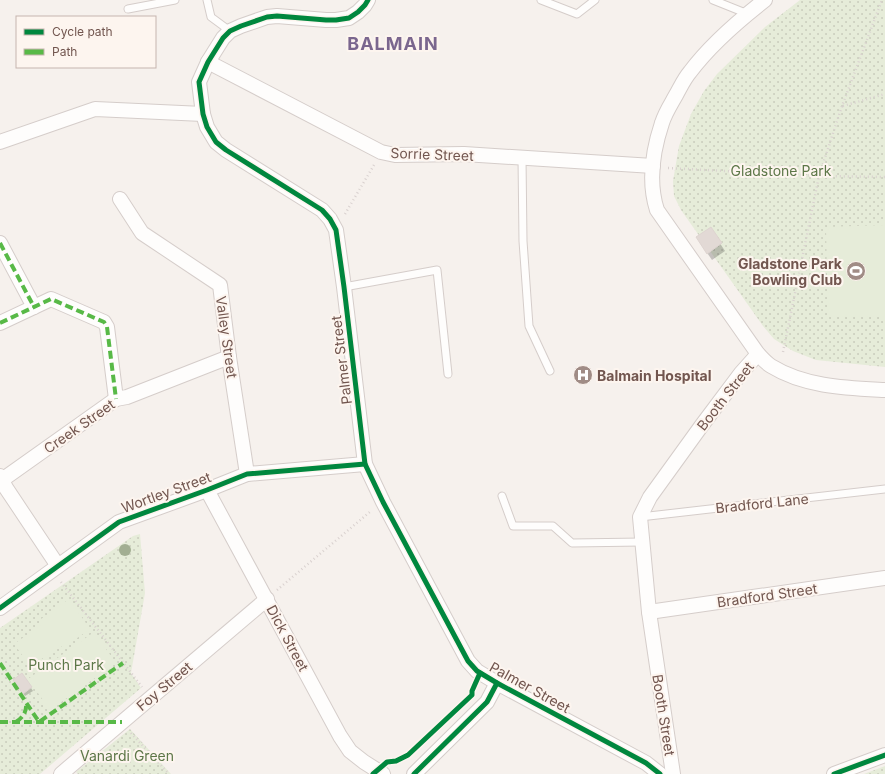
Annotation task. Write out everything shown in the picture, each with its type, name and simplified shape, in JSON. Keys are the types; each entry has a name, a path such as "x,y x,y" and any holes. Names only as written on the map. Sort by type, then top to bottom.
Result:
{"street":[{"name":"Palmer Street","path":"368,0 358,12 349,18 326,20 277,16 267,17 230,31 223,38 208,62 199,82 203,114 207,127 216,142 226,150 322,210 330,219 336,230 365,464 382,502 468,661 477,671 498,684 646,763 660,774"},
{"name":"Booth Street","path":"673,774 649,612 640,517 650,497 702,425 758,354 657,210 652,190 653,166 655,150 662,122 689,73 720,39 765,0"},
{"name":"Sorrie Street","path":"208,62 381,152 395,155 464,154 653,166"},
{"path":"0,142 95,109 203,114"},
{"name":"Valley Street","path":"120,199 142,233 220,285 229,357 247,474"},
{"path":"0,243 34,307"},
{"path":"0,323 51,300 104,322 107,327 116,398"},
{"path":"758,354 770,365 804,380 845,388 885,390"},
{"name":"Creek Street","path":"2,484 116,398 127,397 229,357"},
{"name":"Wortley Street","path":"0,608 119,522 247,474 365,464"},
{"path":"2,484 55,568"},
{"name":"Dick Street","path":"207,490 340,736 350,751 383,774"},
{"name":"Bradford Street","path":"649,612 885,578"},
{"name":"Foy Street","path":"61,774 267,599"},
{"path":"414,774 487,702 498,684"},
{"path":"834,774 885,755"}],"lane":[{"path":"128,9 175,0"},
{"path":"207,0 211,17 230,31"},
{"path":"541,0 576,14 594,0"},
{"path":"712,0 748,14"},
{"path":"522,158 522,241 529,326 550,371"},
{"path":"344,287 436,270 448,374"},
{"name":"Bradford Lane","path":"640,517 885,489"},
{"path":"502,496 513,526 553,526 572,543 642,542"}],"path":[{"path":"783,352 819,176 842,106 882,0"},
{"path":"842,106 885,94"},
{"path":"336,230 381,152"},
{"path":"668,168 819,176 885,177"},
{"path":"267,599 382,502"},
{"path":"55,568 150,698"},
{"path":"122,722 169,774"}],"green space":[{"name":"Gladstone Park","path":"800,0 885,0 885,367 816,360 793,351 774,339 763,326 681,210 674,196 673,181 679,146 691,114 704,91 717,74 765,27"},
{"name":"Gladstone Park Bowling Club","path":"885,225 885,316 828,317 826,227"},
{"name":"Punch Park","path":"140,534 145,593 131,673 141,688 40,774 0,774 0,628 133,536"},
{"path":"69,599 90,629 63,648 60,645 31,667 14,644 44,623 41,619"},
{"path":"94,632 116,663 50,710 28,679"},
{"name":"Vanardi Green","path":"130,729 171,774 78,774 76,772"},
{"path":"885,766 885,774 864,774"}],"building":[{"path":"711,227 722,243 707,254 696,237"},
{"path":"22,673 32,687 23,694 13,680"}],"marked path":[{"path":"0,243 34,307"},
{"path":"0,323 51,299 104,322 107,327 116,399"},
{"path":"0,663 39,722 123,663"},
{"path":"16,722 24,714 26,703"},
{"path":"0,722 122,722"}],"cycle path":[{"path":"368,0 358,12 349,18 326,20 277,16 267,17 230,31 223,38 208,62 199,82 203,114 207,127 216,142 226,150 322,210 330,219 336,230 365,464 383,502 468,661 477,671 497,683 646,763 660,774"},
{"path":"0,608 119,522 247,474 365,464"},
{"path":"373,774 387,762 396,761 408,755 472,695 472,691 480,673"},
{"path":"414,774 487,702 497,683"},
{"path":"834,774 885,755"}],"place":[{"name":"Gladstone Park Bowling Club","path":"856,271"},
{"name":"Balmain Hospital","path":"583,375"}],"district":[{"name":"BALMAIN","path":"393,43"}]}
